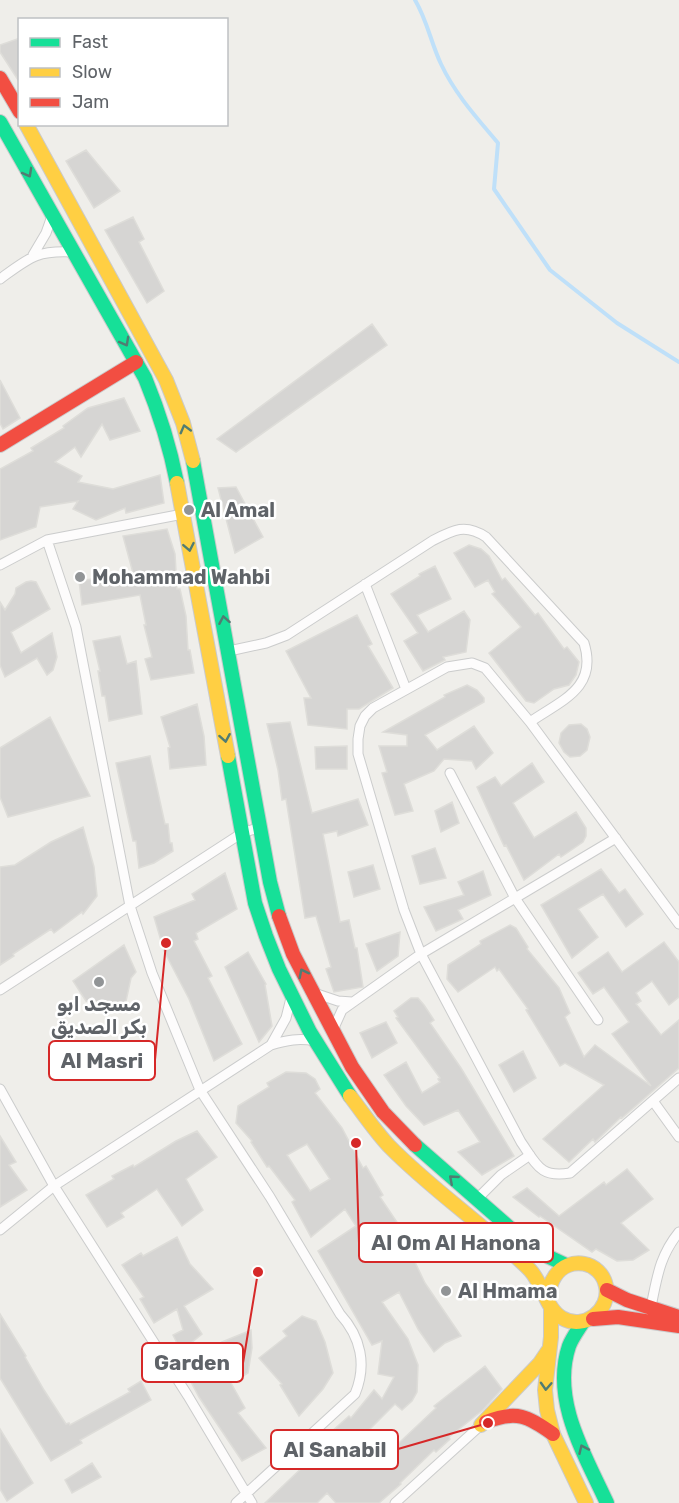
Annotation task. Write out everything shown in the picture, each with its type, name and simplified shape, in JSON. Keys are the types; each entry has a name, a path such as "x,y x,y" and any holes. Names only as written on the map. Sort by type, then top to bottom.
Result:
{"main road":[{"path":"0,78 18,109"},
{"path":"0,122 136,362 152,395 165,432 183,514 255,903 262,926 315,1041 345,1091 389,1146 531,1271 557,1315 574,1323 649,1315 679,1317"},
{"path":"27,126 176,400 195,468 270,882 293,954 352,1067 383,1112 420,1150 534,1247 566,1265"},
{"path":"0,445 136,362"},
{"path":"586,1503 553,1434 545,1390 549,1349 548,1288 557,1271 566,1265 576,1263 595,1268 602,1275 607,1290 605,1304 571,1340 564,1376 564,1397 570,1420 607,1503"},
{"path":"607,1290 649,1315 679,1326"},
{"path":"482,1425 540,1363 549,1349"},
{"path":"482,1425 498,1417 518,1414 536,1422 553,1434"}],"street":[{"path":"33,255 46,233 52,216"},
{"path":"0,279 33,255 48,251 73,252"},
{"path":"0,565 47,540 183,514"},
{"path":"229,651 266,643 287,635 432,541 451,531 465,528 476,530 486,537 584,643 588,655 585,679 579,688 530,722"},
{"path":"47,540 76,627 130,906 152,973 200,1090 353,1331 362,1359 355,1394 236,1503"},
{"path":"364,584 406,689"},
{"path":"679,924 530,722 486,668 472,663 447,667 373,708 365,716 358,739 358,754 404,910 421,954 521,1142 540,1168 548,1174 570,1173 679,1078"},
{"path":"450,773 516,898 598,1020"},
{"path":"0,990 242,833 261,827"},
{"path":"333,1030 337,1016 352,1002 421,954 616,838"},
{"path":"313,992 332,1000 352,1002"},
{"path":"271,1045 290,1009 292,995"},
{"path":"0,1230 54,1186 271,1045 290,1039 302,1038 315,1041"},
{"path":"0,1089 54,1186 188,1396 252,1503"},
{"path":"653,1101 679,1137"},
{"path":"477,1199 501,1175 530,1155"},
{"path":"649,1315 658,1271 665,1253 679,1232"},
{"path":"395,1503 482,1425"}],"building":[{"path":"18,39 18,80 0,52 0,45"},
{"path":"86,150 120,191 94,208 66,161"},
{"path":"133,217 144,239 139,242 164,291 147,303 105,230"},
{"path":"372,324 387,345 236,452 217,439"},
{"path":"0,380 20,418 3,429 0,423"},
{"path":"124,398 140,431 110,440 102,424 81,457 75,447 55,462 82,476 78,482 113,489 160,475 164,503 126,513 125,508 96,520 73,509 78,501 40,507 36,527 0,540 0,469 33,451 31,448 64,428 63,426 88,408"},
{"path":"236,487 263,537 235,553 218,488"},
{"path":"167,529 175,554 177,589 180,589 186,616 188,650 190,650 194,673 151,680 145,659 152,657 140,595 82,605 79,581 133,573 123,536"},
{"path":"469,545 481,549 489,556 502,580 505,578 535,615 538,613 564,649 567,647 579,662 576,675 569,685 554,689 534,703 526,701 489,653 521,627 492,594 495,592 488,580 475,587 454,553"},
{"path":"435,566 451,599 417,615 428,632 464,611 470,620 466,652 443,657 445,660 423,671 404,641 418,633 391,594 420,576 419,574"},
{"path":"31,581 36,582 50,609 11,632 21,653 52,633 57,657 53,670 47,675 37,658 5,677 0,665 0,602 5,610 16,588"},
{"path":"357,615 372,644 368,646 393,688 359,709 347,709 347,729 308,725 304,698 311,698 286,651"},
{"path":"120,636 127,664 136,661 142,714 109,721 105,696 102,696 98,671 100,671 93,641"},
{"path":"467,685 477,690 484,698 484,702 425,735 437,750 474,726 493,753 476,769 472,761 444,759 434,771 404,784 413,811 395,815 382,773 387,772 379,746 407,746 407,735 383,732 445,697 444,695"},
{"path":"197,704 204,736 206,765 170,769 168,748 170,747 161,717"},
{"path":"50,717 90,796 8,817 0,797 0,748"},
{"path":"290,722 312,813 358,799 368,825 338,836 337,831 323,834 340,922 349,920 355,948 357,948 363,987 334,992 326,969 331,967 316,916 305,918 286,799 282,800 278,770 267,724"},
{"path":"581,724 587,729 590,737 587,750 580,756 570,757 559,743 561,733 569,725"},
{"path":"347,746 347,769 316,769 315,747"},
{"path":"150,756 173,851 154,863 139,868 136,841 133,841 116,763"},
{"path":"532,763 544,782 513,803 534,838 576,812 586,828 586,836 583,842 561,857 559,854 524,880 506,845 504,846 477,787 495,777 501,786"},
{"path":"452,802 459,823 441,832 435,811"},
{"path":"83,827 94,867 97,896 83,914 82,912 54,933 51,929 0,965 0,867 15,865 51,842"},
{"path":"435,848 446,878 420,884 412,856"},
{"path":"373,865 380,889 354,897 348,872"},
{"path":"601,869 619,893 625,889 643,914 626,927 603,894 578,909 598,937 572,958 541,905"},
{"path":"483,871 491,895 458,910 463,919 436,931 424,907 464,895 458,882"},
{"path":"225,873 237,909 196,933 198,939 194,941 212,976 208,978 242,1044 214,1061 189,999 164,951 154,917 195,900 192,894"},
{"path":"510,925 516,928 528,947 527,949 559,988 570,1013 565,1017 584,1057 595,1045 651,1086 612,1034 629,1022 604,987 593,994 578,973 608,952 622,972 664,942 679,962 679,997 669,1005 652,981 636,993 641,1001 636,1004 661,1035 679,1020 679,1068 595,1142 593,1139 569,1162 543,1139 604,1085 565,1063 560,1066 526,1010 528,1009 499,969 497,971 495,967 458,992 447,979 448,965 481,944 480,941"},
{"path":"400,932 398,956 377,971 366,944"},
{"path":"124,945 136,972 131,978 125,1006 86,1001 73,981"},
{"path":"248,952 266,984 272,1026 259,1042 225,967"},
{"path":"411,998 418,998 434,1020 430,1023 461,1068 514,1156 482,1175 458,1152 480,1142 458,1110 424,1125 406,1106 384,1075 406,1062 422,1093 440,1082 438,1079 440,1078 396,1018 398,1017 394,1011"},
{"path":"386,1022 397,1043 372,1058 360,1033"},
{"path":"523,1051 536,1078 514,1092 499,1065"},
{"path":"286,1072 306,1073 315,1079 320,1089 315,1093 342,1128 363,1168 366,1166 383,1195 380,1197 405,1234 402,1235 425,1283 461,1336 445,1343 434,1352 418,1329 399,1292 382,1302 408,1339 418,1365 417,1392 412,1401 402,1410 395,1404 365,1434 384,1457 436,1408 434,1406 485,1366 502,1389 483,1410 449,1437 450,1439 436,1452 434,1450 379,1503 336,1503 327,1493 317,1503 265,1503 310,1460 307,1457 333,1436 330,1433 349,1416 351,1418 374,1390 382,1399 394,1377 378,1374 382,1341 372,1345 318,1251 356,1226 345,1209 311,1237 292,1202 295,1200 269,1166 267,1167 252,1141 236,1123 238,1106 269,1087 267,1083","holes":["307,1144 330,1179 310,1191 287,1155"]},
{"path":"197,1131 217,1157 186,1179 203,1210 182,1226 157,1189 121,1213 124,1217 107,1227 86,1195 114,1179 112,1176 133,1165 134,1167"},
{"path":"0,1136 16,1162 9,1165 27,1190 0,1207"},
{"path":"627,1169 653,1199 621,1223 649,1250 633,1260 617,1261 596,1249 592,1252 513,1197 527,1188 559,1216 604,1182 606,1185"},
{"path":"177,1237 190,1264 213,1289 184,1306 202,1334 181,1351 173,1335 183,1330 177,1309 154,1323 140,1299 144,1297 122,1265 141,1253 143,1256"},
{"path":"0,1314 66,1424 70,1425 130,1392 128,1389 141,1381 151,1400 80,1440 82,1443 51,1461 0,1378"},
{"path":"302,1316 316,1321 325,1342 333,1373 323,1389 299,1416 280,1385 282,1384 259,1358 287,1336 283,1331"},
{"path":"251,1330 252,1348 248,1373 231,1383 245,1408 238,1413 266,1448 242,1461 199,1397 184,1369 222,1342"},
{"path":"0,1429 33,1483 7,1501 0,1489"},
{"path":"92,1463 101,1477 72,1493 65,1480"}],"waterway":[{"path":"415,0 447,75 467,105 498,143 494,189 550,270 617,323 679,362"}],"traffic: fast":[{"path":"0,122 145,378 164,430 177,483"},
{"path":"193,461 270,882 279,916"},
{"path":"228,756 255,903 266,936 279,969 310,1032 350,1096"},
{"path":"415,1145 511,1229 549,1257 566,1265"},
{"path":"583,1322 569,1346 564,1387 573,1427 607,1503"}],"traffic: slow":[{"path":"27,126 166,380 183,423 193,461"},
{"path":"177,483 228,756"},
{"path":"350,1096 384,1140 406,1162 496,1238 530,1270 548,1303 562,1318 579,1322 594,1316 604,1303 606,1286 598,1271 591,1266 576,1263 561,1269 555,1276 548,1298"},
{"path":"551,1307 551,1337 545,1390 547,1410 553,1434 586,1503"},
{"path":"481,1425 540,1363 548,1351"}],"traffic: jam":[{"path":"0,78 18,109"},
{"path":"0,445 136,362"},
{"path":"279,916 293,954 352,1067 383,1112 415,1145"},
{"path":"607,1290 627,1300 679,1317"},
{"path":"593,1319 618,1317 679,1326"},
{"path":"486,1422 506,1416 521,1417 529,1419 553,1434"}],"place":[{"name":"Al Amal","path":"189,510"},
{"name":"Mohammad Wahbi","path":"80,577"},
{"name":"Al Masri","path":"166,943"},
{"name":"مسجد ابو بكر الصديق","path":"99,982"},
{"name":"Al Om Al Hanona","path":"356,1143"},
{"name":"Garden","path":"258,1272"},
{"name":"Al Hmama","path":"446,1291"},
{"name":"Al Sanabil","path":"488,1423"}]}
